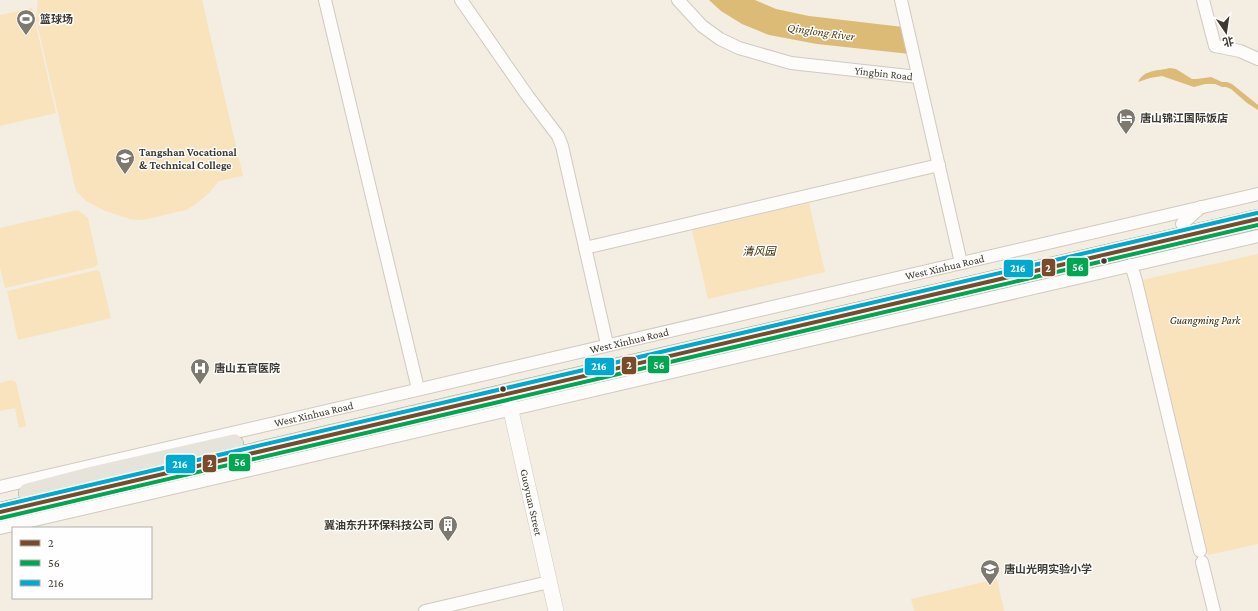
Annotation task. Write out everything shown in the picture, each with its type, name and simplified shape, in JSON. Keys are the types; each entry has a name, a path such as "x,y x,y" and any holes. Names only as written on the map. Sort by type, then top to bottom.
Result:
{"main road":[{"name":"West Xinhua Road","path":"0,500 100,474 952,280 1258,207"},
{"path":"0,512 508,402 1258,218"}],"street":[{"path":"325,0 418,389"},
{"path":"461,0 527,95 558,136 562,146 607,344"},
{"name":"Yingbin Road","path":"678,0 702,26 720,39 739,48 791,63 917,71 962,263"},
{"path":"901,0 917,71"},
{"path":"1203,0 1215,46 1240,51 1258,59"},
{"path":"585,248 939,165"},
{"name":"West Xinhua Road","path":"0,487 607,344 1258,194"},
{"path":"1182,224 1202,206"},
{"path":"0,528 508,402 1258,236"},
{"path":"1131,265 1214,611"},
{"name":"Guoyuan Street","path":"508,402 556,611"},
{"path":"425,611 549,582"}],"green space":[{"path":"38,0 202,0 243,176 219,181 209,193 186,210 143,220 130,219 103,210 86,201 76,191 36,19"},
{"path":"32,8 56,113 0,126 0,15"},
{"name":"清风园","path":"809,203 825,272 708,299 692,230"},
{"path":"78,210 88,218 98,264 95,267 5,288 0,268 0,228"},
{"name":"Guangming Park","path":"1258,254 1258,544 1208,555 1142,280"},
{"path":"97,270 100,272 111,318 18,340 7,291"},
{"path":"11,380 16,382 26,426 19,428 15,408 0,411 0,383"},
{"name":"唐山光明实验小学","path":"997,579 1004,611 914,611 911,599"}],"water":[{"name":"Qinglong River","path":"709,0 755,0 776,9 809,16 903,27 910,54 817,44 769,35 742,24 721,11"},
{"path":"1170,68 1176,69 1192,79 1211,77 1222,82 1232,84 1258,105 1258,110 1247,103 1231,89 1215,84 1205,84 1194,87 1162,76 1138,82 1144,75 1152,71"}],"transit line":[{"name":"216","path":"0,506 1257,213"},
{"name":"2","path":"0,512 1258,219"},
{"name":"56","path":"1,518 1258,225"}],"place":[{"name":"篮球场","path":"26,36"},
{"name":"唐山锦江国际饭店","path":"1126,135"},
{"name":"Tangshan Vocational & Technical College","path":"125,175"},
{"name":"唐山五官医院","path":"200,385"},
{"name":"冀油东升环保科技公司","path":"448,542"},
{"name":"唐山光明实验小学","path":"990,586"}]}
